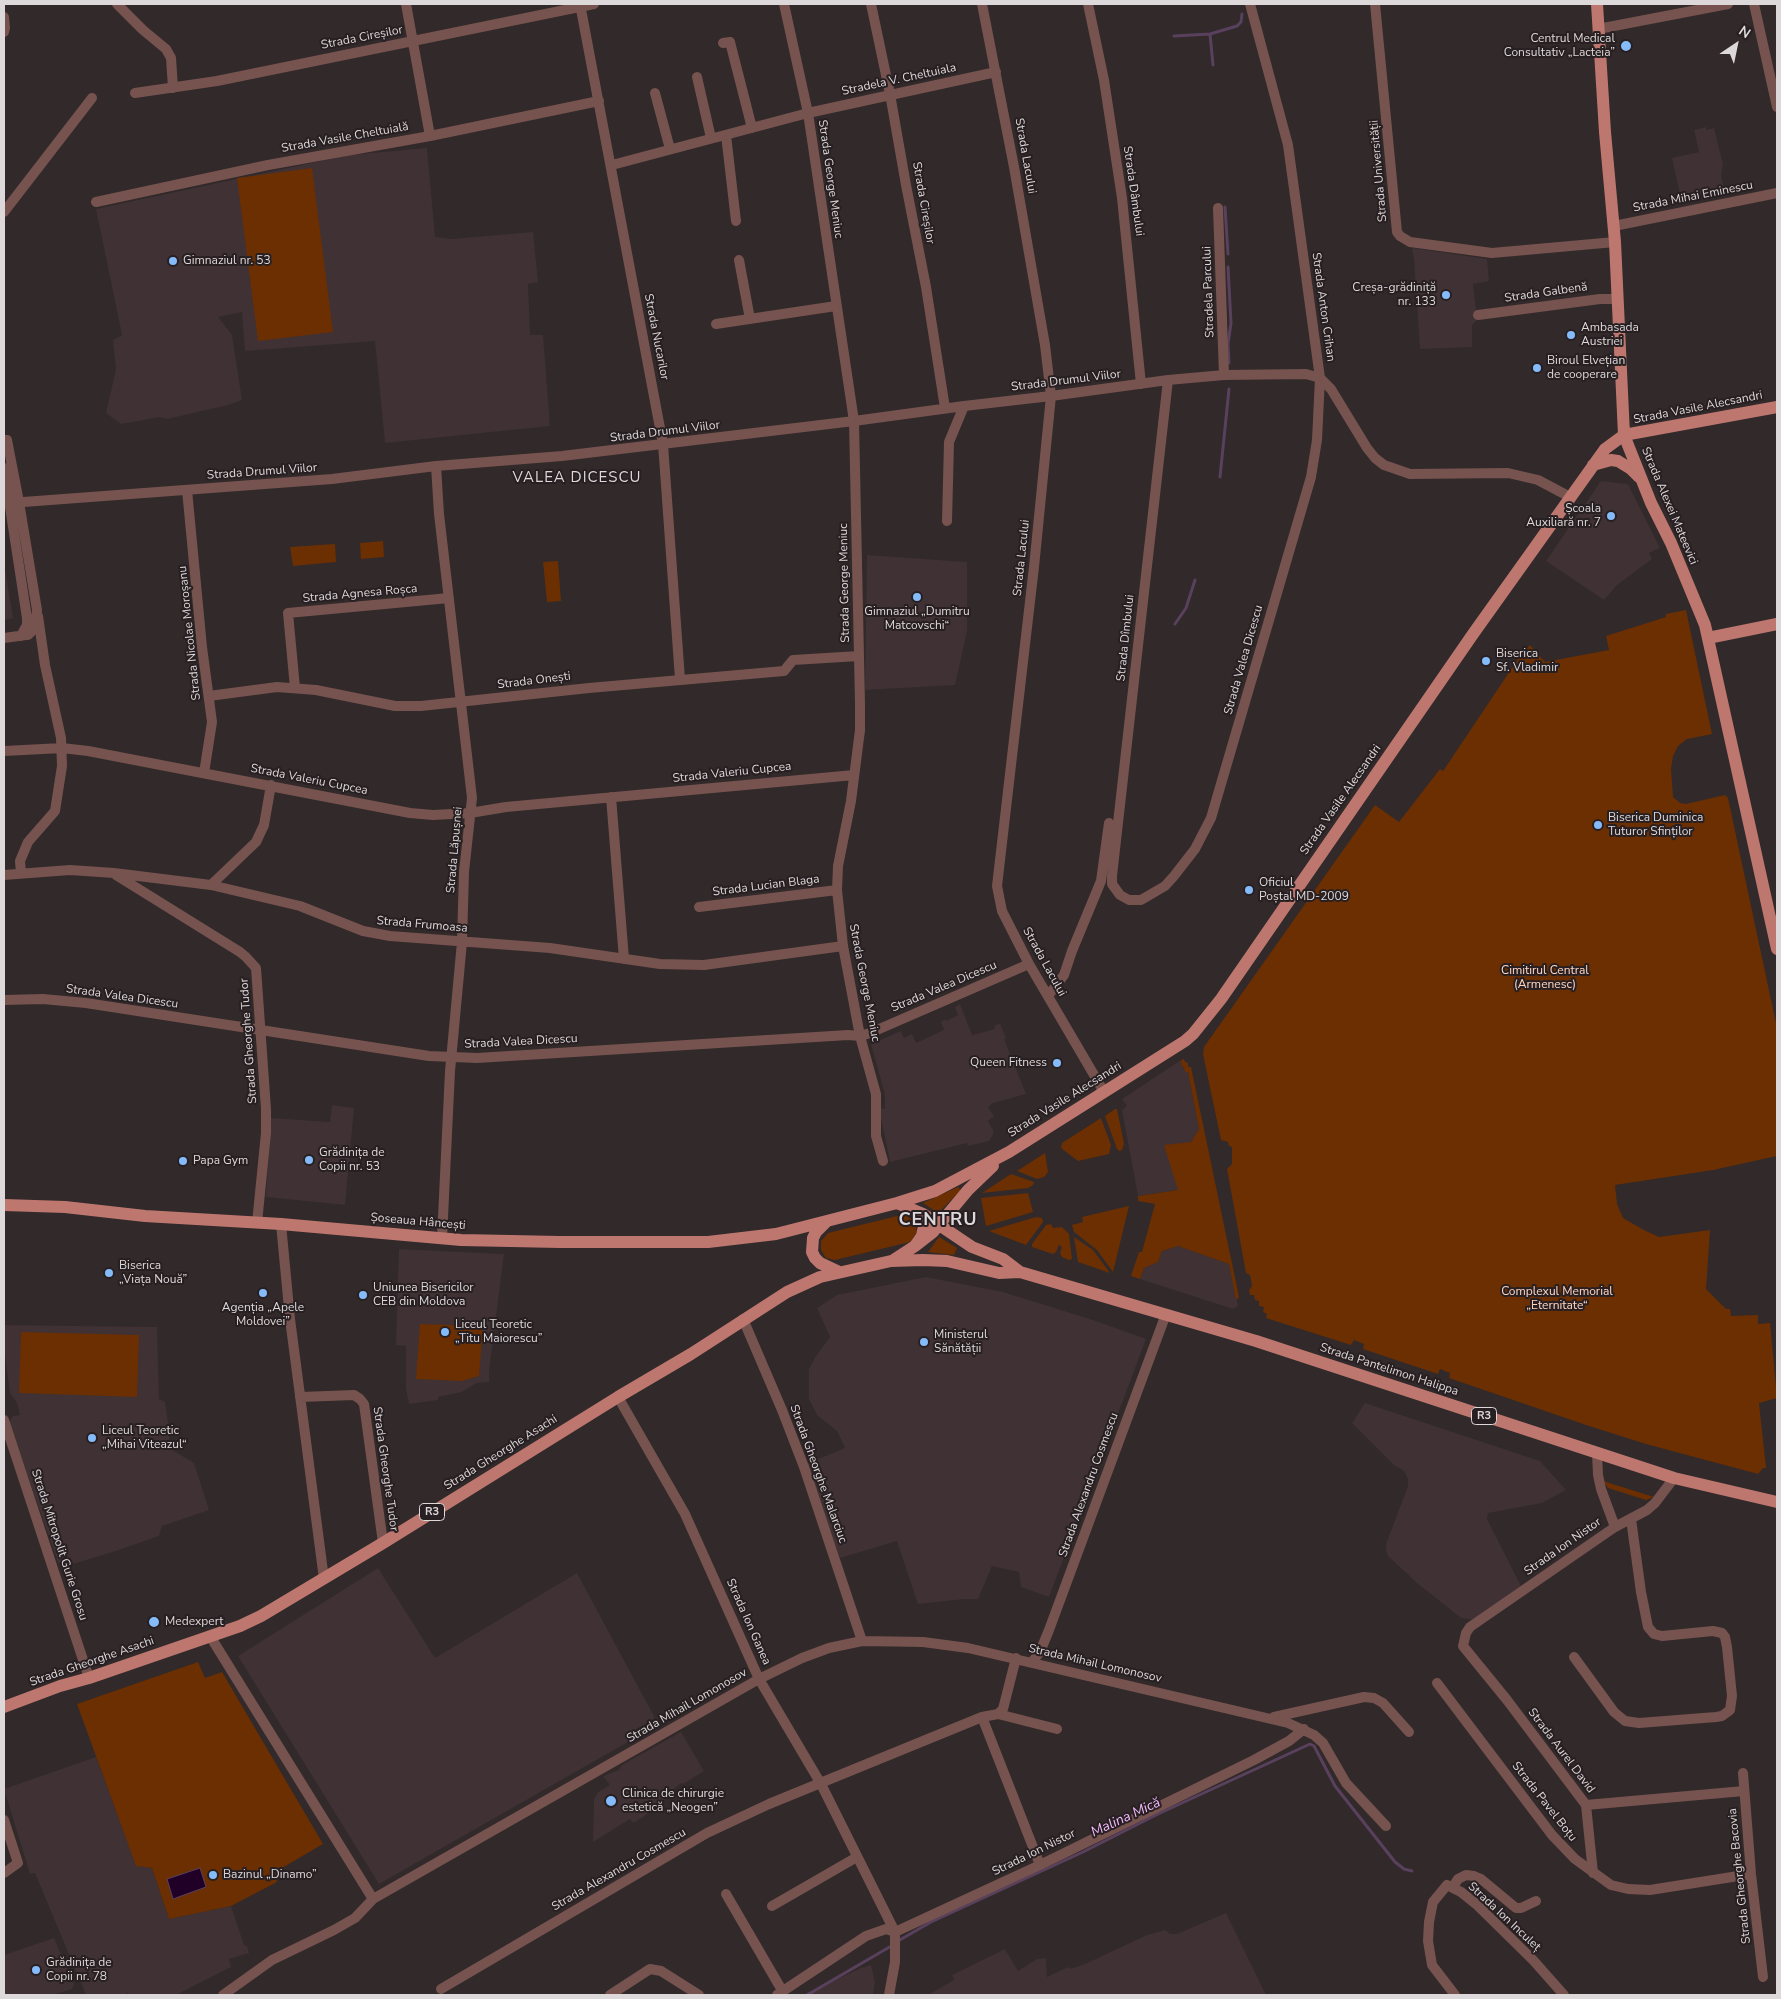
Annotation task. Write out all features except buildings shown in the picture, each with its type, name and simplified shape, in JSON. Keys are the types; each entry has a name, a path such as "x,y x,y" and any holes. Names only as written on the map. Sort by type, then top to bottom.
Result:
{"main road":[{"name":"Strada Alexei Mateevici","path":"1597,4 1614,226 1624,435 1687,581 1708,638 1777,944"},
{"name":"Strada Vasile Alecsandri","path":"829,1219 897,1203 942,1187 1009,1152 1185,1040 1208,1016 1605,449 1624,435 1777,407"},
{"path":"1593,465 1611,460 1618,461 1631,469 1642,480"},
{"path":"1708,638 1777,624"},
{"path":"915,1246 927,1238 976,1182 1009,1152"},
{"name":"R3","path":"897,1203 913,1209"},
{"name":"Șoseaua Hâncești","path":"4,1205 65,1207 152,1216 257,1222 442,1238 560,1242 722,1241 776,1234 829,1219"},
{"path":"913,1209 920,1217 924,1226 922,1236 915,1246"},
{"name":"Strada Pantelimon Halippa","path":"913,1209 972,1247 1003,1259 1020,1272"},
{"path":"829,1219 816,1232 813,1238 812,1252 820,1263 839,1272"},
{"name":"R3","path":"839,1272 891,1261 915,1246"},
{"name":"Strada Pantelimon Halippa","path":"891,1261 947,1261 999,1273 1020,1272 1166,1314 1362,1375 1674,1478 1777,1502"},
{"name":"Strada Gheorghe Asachi","path":"4,1707 60,1686 89,1678 240,1626 261,1616 691,1354 798,1286 839,1272"}],"street":[{"path":"117,4 143,30 166,49 171,58 173,88"},
{"path":"406,4 430,136"},
{"name":"Strada Cireșilor","path":"135,93 173,88 413,41 580,5 594,4"},
{"name":"Strada George Meniuc","path":"784,4 808,113 854,421 860,722 858,751 838,866 837,890 843,946 860,1036 876,1094 876,1136 883,1161"},
{"name":"Strada Cireșilor","path":"871,4 926,287 945,408"},
{"name":"Strada Lacului","path":"982,4 1045,345 1051,396 1034,567 997,886 1002,911 1029,964 1104,1092"},
{"name":"Strada Dâmbului","path":"1088,4 1104,80 1122,198 1141,384"},
{"name":"Strada Anton Crihan","path":"1250,4 1288,145 1320,378 1331,389 1367,448 1384,465 1410,474 1508,473 1538,480 1570,497"},
{"name":"Strada Universității","path":"1375,4 1397,232 1400,236 1410,242 1492,254 1615,242"},
{"path":"1598,29 1728,4"},
{"path":"1754,4 1777,107"},
{"name":"Strada Nucarilor","path":"580,5 612,165 663,444 680,679"},
{"path":"4,17 4,32"},
{"path":"724,43 730,42 752,128"},
{"name":"Stradela V. Cheltuiala","path":"808,113 996,72"},
{"path":"697,78 711,138"},
{"path":"655,93 670,150"},
{"path":"4,212 92,98"},
{"name":"Strada Vasile Cheltuială","path":"96,202 268,165 430,136 599,101"},
{"path":"612,165 808,113"},
{"path":"726,135 736,221"},
{"name":"Strada Mihai Eminescu","path":"1614,226 1777,193"},
{"name":"Stradela Parcului","path":"1218,208 1224,375"},
{"path":"739,260 750,319"},
{"name":"Strada Galbenă","path":"1478,315 1600,299 1618,299"},
{"path":"716,324 836,306"},
{"name":"Strada Drumul Viilor","path":"15,503 332,479 436,466 562,456 854,421 1168,380 1224,375 1306,374 1320,378"},
{"name":"Strada Valea Dicescu","path":"1120,895 1129,900 1141,900 1166,886 1195,849 1210,818 1311,477 1317,440 1320,378"},
{"name":"Strada Dîmbului","path":"1120,895 1112,884 1112,876 1168,380"},
{"path":"947,520 950,442 964,406"},
{"path":"4,440 7,440 27,618 24,636"},
{"name":"Strada Lăpușnei","path":"436,466 472,798 464,872 462,942 447,1107 442,1238"},
{"path":"4,468 15,503 62,748 60,785 55,810 28,842 20,861 21,873"},
{"name":"Strada Nicolae Moroșanu","path":"187,490 212,722 204,773"},
{"name":"Strada Agnesa Roșca","path":"295,688 288,613 449,598"},
{"path":"24,636 34,629 38,616"},
{"path":"4,638 34,636 41,643"},
{"name":"Strada Onești","path":"209,696 276,687 316,690 395,706 462,702 680,679 784,671 793,660 859,656"},
{"name":"Strada Valeriu Cupcea","path":"4,751 62,748 270,785 410,813 433,814 470,813 506,807 854,775"},
{"path":"211,885 256,842 264,824 270,785"},
{"path":"611,797 624,959"},
{"path":"1048,996 1064,975 1101,881 1109,823"},
{"name":"Strada Frumoasa","path":"4,875 70,870 114,873 211,885 300,906 363,931 390,936 550,948 670,964 704,965 843,946"},
{"name":"Strada Gheorghe Tudor","path":"114,873 246,957 257,972 266,1109 266,1133 257,1222"},
{"name":"Strada Lucian Blaga","path":"699,907 837,890"},
{"name":"Strada Valea Dicescu","path":"4,1000 43,999 86,1003 261,1031 452,1058 501,1057 848,1035 860,1036 1029,964"},
{"path":"281,1224 290,1319 324,1579"},
{"name":"Strada Alexandru Cosmescu","path":"1032,1662 1040,1652 1049,1630 1166,1314"},
{"name":"Strada Gheorghe Malarciuc","path":"743,1320 782,1410 804,1467 862,1641"},
{"name":"Strada Gheorghe Tudor","path":"300,1397 354,1396 364,1404 383,1543"},
{"name":"Strada Ion Ganea","path":"618,1397 685,1514 759,1679 821,1784 895,1932"},
{"name":"Strada Mitropolit Gurie Grosu","path":"4,1420 89,1678"},
{"name":"Strada Ion Nistor","path":"1466,1633 1470,1627 1614,1527 1601,1489 1597,1454"},
{"path":"1614,1527 1631,1519 1655,1503 1674,1478"},
{"path":"1574,1657 1614,1712 1625,1721 1639,1723 1716,1718 1726,1713 1732,1703 1726,1643 1722,1633 1713,1631 1662,1636 1651,1631 1646,1620 1641,1592 1631,1519"},
{"name":"Strada Aurel David","path":"1466,1633 1463,1646 1467,1653 1507,1700 1586,1805 1744,1790"},
{"path":"210,1636 373,1898"},
{"name":"Strada Mihail Lomonosov","path":"223,1995 272,1960 355,1918 373,1898 759,1679 802,1658 829,1648 862,1641 923,1642 968,1648 1270,1718 1304,1729 1314,1734 1323,1743 1346,1782 1386,1826"},
{"path":"998,1714 1003,1710 1016,1658"},
{"name":"Strada Pavel Boțu","path":"1437,1683 1552,1835 1575,1859 1592,1873 1618,1888 1650,1890 1751,1874"},
{"path":"1270,1718 1310,1711 1364,1697 1374,1698 1383,1703 1408,1732"},
{"name":"Strada Alexandru Cosmescu","path":"441,1989 707,1833 769,1804 982,1717 998,1714 1057,1729"},
{"path":"982,1717 1040,1865"},
{"name":"Strada Ion Nistor","path":"780,1994 866,1936 886,1929 895,1932 1040,1865 1254,1760 1289,1741 1304,1729"},
{"name":"Strada Gheorghe Bacovia","path":"1743,1773 1751,1874 1763,1977"},
{"path":"1586,1805 1592,1873"},
{"path":"4,1820 18,1864 4,1873"},
{"path":"772,1906 858,1857"},
{"path":"1453,1887 1458,1879 1466,1875 1474,1876 1481,1879 1516,1908 1521,1908 1536,1901"},
{"name":"Strada Ion Inculeț","path":"1455,1995 1432,1965 1428,1941 1433,1902 1447,1885 1453,1887 1476,1904 1533,1960 1564,1995"},
{"path":"726,1894 780,1994"},
{"path":"889,1995 895,1962 895,1932"},
{"path":"610,1995 650,1969 661,1972 699,1995"}],"shaded area":[{"path":"1706,127 1706,130 1714,128 1723,164 1721,176 1724,189 1681,198 1672,158 1699,152 1694,130"},
{"path":"427,148 435,237 451,239 533,232 538,282 528,284 530,335 543,335 550,426 385,443 375,341 245,351 242,312 218,317 232,335 242,400 167,419 160,417 121,424 106,413 116,369 113,340 122,335 96,209 349,155"},
{"name":"Creșa-grădiniță nr. 133","path":"1412,248 1487,259 1489,281 1473,284 1477,320 1472,325 1472,347 1420,349"},
{"name":"Școala Auxiliară nr. 7","path":"1601,481 1628,484 1660,548 1649,553 1652,559 1617,585 1604,600 1546,561"},
{"name":"Gimnaziul „Dumitru Matcovschi“","path":"867,555 967,562 967,631 955,685 865,690"},
{"path":"4,563 13,618 4,620"},
{"path":"960,1004 972,1035 995,1029 994,1026 1000,1023 1006,1039 1004,1039 1026,1094 993,1103 988,1107 994,1116 988,1121 993,1130 993,1135 989,1141 968,1146 967,1143 890,1162 879,1108 885,1109 885,1095 871,1044 901,1031 904,1038 912,1034 916,1043 944,1030 941,1022 958,1015 955,1007"},
{"path":"1181,1060 1182,1066 1188,1071 1199,1129 1191,1142 1178,1190 1138,1196 1122,1110 1127,1106 1122,1099"},
{"name":"Grădinița de Copii nr. 53","path":"332,1105 354,1108 345,1205 266,1197 271,1118 330,1122"},
{"path":"1178,1246 1229,1264 1238,1306 1233,1309 1140,1279 1144,1268 1158,1262 1162,1251"},
{"name":"Liceul Teoretic „Titu Maiorescu”","path":"399,1249 504,1254 489,1382 477,1383 462,1392 438,1397 438,1400 409,1404 406,1389 406,1346 396,1345"},
{"path":"926,1277 1003,1292 1093,1320 1146,1339 1049,1597 1021,1587 1019,1572 992,1566 978,1599 918,1604 897,1541 840,1558 806,1464 845,1448 837,1431 817,1415 809,1399 809,1369 830,1337 817,1308 837,1295"},
{"name":"Liceul Teoretic „Mihai Viteazul“","path":"4,1325 157,1327 159,1399 165,1402 169,1429 169,1448 194,1463 209,1510 162,1526 159,1536 113,1552 66,1566 58,1562 9,1422 13,1416 20,1415 17,1403 10,1393 4,1348"},
{"path":"1365,1403 1540,1461 1566,1490 1542,1503 1488,1513 1487,1519 1521,1586 1475,1620 1461,1618 1417,1583 1388,1556 1386,1544 1408,1486 1408,1479 1404,1471 1394,1465 1352,1423"},
{"path":"378,1568 435,1658 577,1573 655,1718 632,1732 635,1738 379,1884 238,1656"},
{"path":"681,1732 704,1771 683,1784 681,1783 664,1797 665,1799 659,1805 643,1817 633,1823 630,1819 593,1842 594,1799 598,1792 610,1785 603,1776 619,1770 622,1765"},
{"path":"96,1757 136,1865 152,1868 169,1919 231,1906 244,1945 247,1946 249,1953 229,1959 231,1967 176,1995 129,1995 128,1993 123,1995 86,1995 35,1873 30,1874 4,1789"},
{"path":"200,1868 206,1887 173,1899 167,1879"},
{"path":"1226,1913 1266,1995 928,1995 954,1980 952,1975 1005,1949 1018,1971 1037,1959 1046,1958 1047,1977 1068,1967 1070,1969 1085,1964 1147,1935 1165,1930 1170,1934 1177,1934"},
{"name":"Grădinița de Copii nr. 78","path":"54,1938 74,1984 72,1989 52,1995 4,1995 4,1955"},
{"path":"871,1965 875,1982 873,1995 803,1995 861,1968"}],"green space":[{"path":"312,168 333,332 258,341 237,178"},
{"path":"383,541 384,557 361,559 360,543"},
{"path":"335,544 336,562 293,566 290,547"},
{"path":"558,561 561,601 547,602 543,562"},
{"name":"Cimitirul Central (Armenesc)","path":"1686,610 1712,734 1687,739 1678,746 1673,756 1671,769 1673,797 1680,803 1686,804 1725,795 1728,798 1777,1028 1777,1156 1713,1170 1615,1185 1617,1204 1623,1218 1644,1230 1659,1237 1710,1230 1706,1289 1726,1309 1730,1309 1731,1316 1758,1315 1758,1324 1770,1323 1777,1398 1759,1403 1766,1468 1763,1468 1758,1474 1646,1444 1589,1426 1449,1378 1450,1373 1440,1369 1438,1374 1363,1349 1364,1344 1354,1340 1351,1345 1266,1318 1267,1314 1263,1312 1264,1307 1259,1306 1259,1301 1255,1300 1254,1295 1250,1295 1251,1280 1250,1275 1246,1273 1227,1169 1232,1164 1232,1147 1229,1146 1228,1142 1221,1140 1203,1054 1204,1047 1375,805 1399,822 1440,769 1443,771 1520,656 1530,645 1545,662 1609,650 1606,636 1666,617 1666,614"},
{"path":"1184,1059 1188,1063 1188,1067 1191,1067 1239,1297 1236,1300 1229,1264 1178,1246 1162,1251 1158,1262 1144,1268 1140,1279 1131,1276 1139,1252 1142,1252 1155,1204 1138,1201 1138,1196 1178,1190 1164,1145 1191,1142 1199,1129 1188,1072 1185,1072 1184,1067 1182,1067 1181,1060"},
{"path":"1117,1109 1124,1144 1122,1150 1119,1151 1105,1116"},
{"path":"1101,1118 1111,1145 1109,1154 1078,1161 1061,1148 1062,1143"},
{"path":"1045,1153 1048,1172 1044,1177 1037,1179 1017,1171"},
{"path":"1011,1174 1034,1182 1033,1185 1028,1188 982,1193"},
{"path":"958,1187 961,1190 938,1213 923,1203"},
{"path":"1028,1193 1033,1212 986,1226 981,1198"},
{"path":"1129,1206 1113,1272 1097,1250 1074,1232 1072,1225 1083,1222 1082,1217"},
{"path":"901,1215 908,1216 915,1223 917,1232 910,1242 835,1260 826,1258 821,1250 821,1241 828,1233"},
{"path":"1036,1217 1042,1218 1043,1222 1026,1245 989,1231"},
{"path":"1051,1224 1053,1228 1062,1227 1069,1234 1072,1259 1069,1260 1062,1257 1060,1253 1062,1247 1059,1245 1053,1254 1032,1247 1032,1244 1046,1225"},
{"path":"939,1237 957,1248 954,1255 928,1252"},
{"path":"1074,1237 1093,1250 1110,1273 1078,1262"},
{"path":"420,1324 483,1326 479,1376 462,1381 416,1379"},
{"path":"21,1332 139,1335 137,1397 19,1393"},
{"path":"1603,1481 1654,1497 1646,1500 1608,1488"},
{"path":"198,1662 205,1678 222,1672 323,1844 275,1872 277,1882 231,1906 169,1919 152,1868 136,1866 77,1704"}],"waterway":[{"path":"1174,36 1210,34 1237,26 1241,22 1242,14"},
{"path":"1210,34 1213,65"},
{"path":"1225,207 1228,254"},
{"path":"1228,267 1231,323 1228,344 1229,363"},
{"path":"1220,477 1229,389"},
{"path":"1175,624 1186,608 1195,580"},
{"name":"Malina Mică","path":"898,1941 931,1922 1310,1744 1314,1746 1335,1786 1395,1862 1404,1869 1412,1871"},
{"name":"Malina Mică","path":"807,1995 893,1945"}],"place":[{"name":"Centrul Medical Consultativ „Lacteia”","path":"1626,46"},
{"name":"Gimnaziul nr. 53","path":"173,261"},
{"name":"Creșa-grădiniță nr. 133","path":"1446,295"},
{"name":"Ambasada Austriei","path":"1571,335"},
{"name":"Biroul Elvețian de cooperare","path":"1537,368"},
{"name":"Școala Auxiliară nr. 7","path":"1611,516"},
{"name":"Gimnaziul „Dumitru Matcovschi“","path":"917,597"},
{"name":"Biserica Sf. Vladimir","path":"1486,661"},
{"name":"Biserica Duminica Tuturor Sfinților","path":"1598,825"},
{"name":"Oficiul Poștal MD-2009","path":"1249,890"},
{"name":"Queen Fitness","path":"1057,1063"},
{"name":"Grădinița de Copii nr. 53","path":"309,1160"},
{"name":"Papa Gym","path":"183,1161"},
{"name":"Biserica „Viața Nouă”","path":"109,1273"},
{"name":"Agenția „Apele Moldovei”","path":"263,1293"},
{"name":"Uniunea Bisericilor CEB din Moldova","path":"363,1295"},
{"name":"Liceul Teoretic „Titu Maiorescu”","path":"445,1332"},
{"name":"Ministerul Sănătății","path":"924,1342"},
{"name":"Liceul Teoretic „Mihai Viteazul“","path":"92,1438"},
{"name":"Medexpert","path":"154,1622"},
{"name":"Clinica de chirurgie estetică „Neogen”","path":"611,1801"},
{"name":"Bazinul „Dinamo”","path":"213,1875"},
{"name":"Grădinița de Copii nr. 78","path":"36,1970"}],"district":[{"name":"VALEA DICESCU","path":"577,478"},
{"name":"CENTRU","path":"938,1221"}],"park label":[{"name":"Complexul Memorial „Eternitate“","path":"1557,1299"}]}
